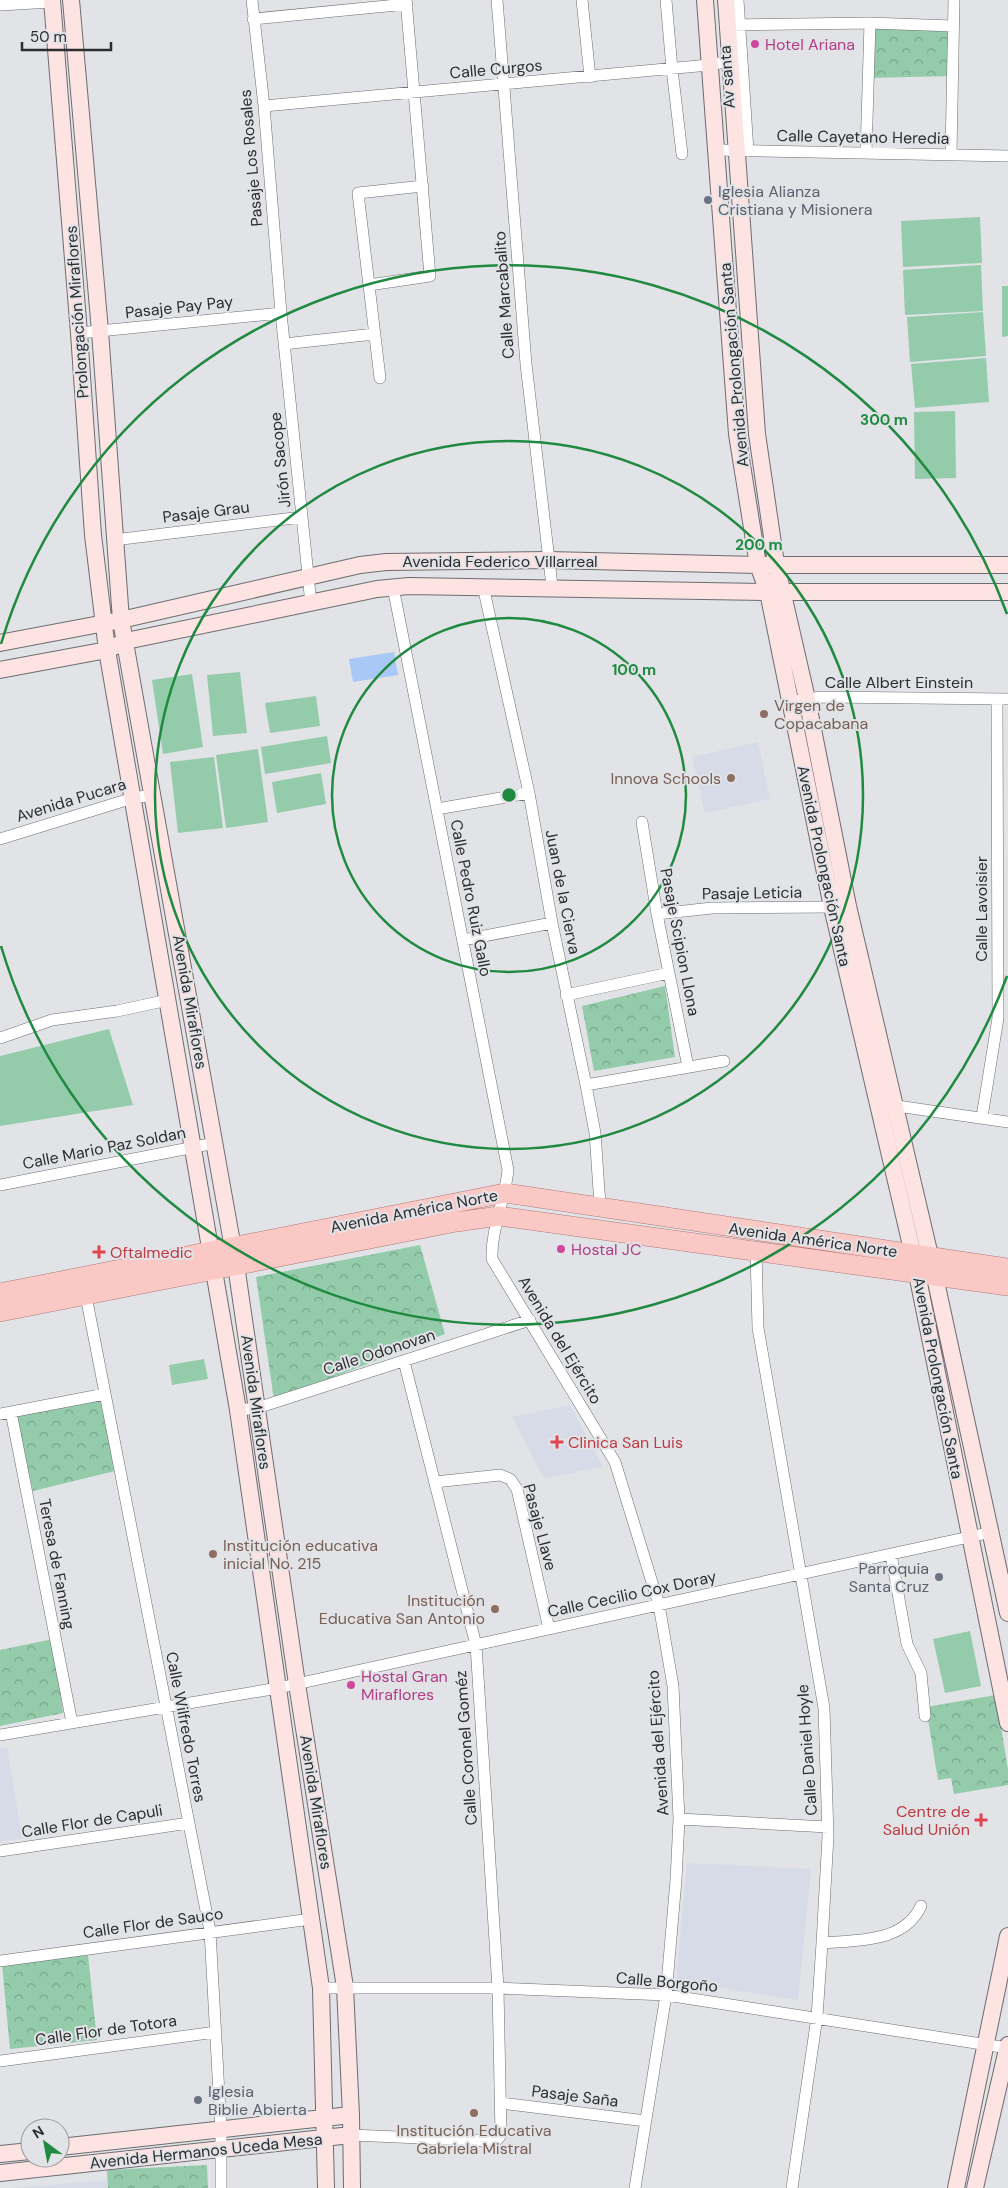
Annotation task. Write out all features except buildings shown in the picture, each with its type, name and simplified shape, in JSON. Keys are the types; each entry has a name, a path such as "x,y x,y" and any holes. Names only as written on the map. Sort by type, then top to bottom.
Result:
{"main road":[{"name":"Prolongación Miraflores","path":"72,0 100,331 121,620"},
{"name":"Avenida Prolongación Santa","path":"705,0 709,65 718,150 737,434 758,565 776,592 807,699 840,907"},
{"name":"Avenida Prolongación Santa","path":"726,0 733,24 730,61 742,151 757,434 776,564 776,592 790,702 926,1276 992,1532 1008,1613"},
{"name":"Prolongación Miraflores","path":"52,1 80,333 92,535 105,624"},
{"path":"737,434 757,434"},
{"name":"Avenida Federico Villarreal","path":"0,643 105,624 308,577 386,562 548,560 758,565 1008,565"},
{"name":"Avenida Federico Villarreal","path":"126,641 393,587 552,586 776,592 1008,592"},
{"name":"Avenida Miraflores","path":"121,620 235,1256 297,1684 345,1987 352,2135 352,2188"},
{"name":"Avenida Miraflores","path":"105,624 107,650 132,798 194,1147 238,1410 321,1988 326,2119 326,2188"},
{"path":"0,670 107,650 126,641"},
{"path":"167,994 187,985"},
{"name":"Avenida América Norte","path":"0,1293 84,1286 213,1261 506,1193 600,1205 711,1225 1008,1268"},
{"name":"Avenida América Norte","path":"235,1256 499,1216 1008,1286"},
{"path":"708,1245 711,1225"},
{"name":"Avenida Prolongación Santa","path":"926,1276 970,1536 1008,1722"},
{"name":"Avenida América Norte","path":"0,1312 84,1286"},
{"path":"956,2188 1008,1936"},
{"path":"975,2188 1004,2090 1008,2046"},
{"name":"Avenida Hermanos Uceda Mesa","path":"70,2146 351,2115"},
{"name":"Avenida Hermanos Uceda Mesa","path":"0,2173 352,2135"},
{"path":"0,2154 20,2152"}],"street":[{"name":"Pasaje Los Rosales","path":"252,0 264,106 281,313"},
{"name":"Calle Marcabalito","path":"497,0 526,364 552,586"},
{"path":"582,0 590,76"},
{"path":"666,0 682,154"},
{"name":"Av santa","path":"738,0 733,24 742,151"},
{"path":"951,155 954,0"},
{"path":"0,5 52,1"},
{"path":"253,19 406,2 430,276 369,285"},
{"path":"866,153 870,23"},
{"path":"733,24 870,23 953,26"},
{"name":"Calle Curgos","path":"264,106 672,69 730,61"},
{"name":"Calle Cayetano Heredia","path":"718,150 1008,156"},
{"path":"380,378 358,193 423,186"},
{"name":"Pasaje Pay Pay","path":"80,333 281,313"},
{"name":"Jirón Sacope","path":"281,313 311,604"},
{"path":"284,344 374,334"},
{"name":"Pasaje Grau","path":"114,540 302,517"},
{"name":"Juan de la Cierva","path":"484,586 586,1085 595,1134 600,1205"},
{"name":"Calle Pedro Ruiz Gallo","path":"393,587 508,1170 506,1193 499,1216"},
{"name":"Calle Albert Einstein","path":"790,702 807,699 1003,699"},
{"name":"Calle Lavoisier","path":"982,1117 1003,1018 1003,699"},
{"path":"437,810 528,794"},
{"name":"Avenida Pucara","path":"0,839 132,798 153,795"},
{"name":"Pasaje Scipion Llona","path":"642,822 657,914 688,1067"},
{"name":"Pasaje Leticia","path":"657,914 712,908 840,907"},
{"path":"463,940 552,923"},
{"path":"566,994 669,973"},
{"path":"0,1038 52,1020 117,1011 167,994"},
{"path":"586,1085 724,1060"},
{"path":"885,1106 982,1117 1008,1122"},
{"name":"Calle Mario Paz Soldan","path":"0,1185 215,1143"},
{"name":"Avenida del Ejército","path":"499,1216 492,1242 492,1259 615,1462 659,1605 673,1686 679,1819 666,1995 635,2188"},
{"name":"Calle Daniel Hoyle","path":"756,1252 758,1328 824,1708 828,1827 822,1943 817,2017 792,2188"},
{"name":"Calle Wilfredo Torres","path":"84,1286 210,1931 221,2130 221,2188"},
{"name":"Calle Odonovan","path":"238,1410 257,1408 530,1320"},
{"name":"Calle Coronel Goméz","path":"352,2135 497,2140 501,2135 498,1988 476,1645 404,1361"},
{"path":"5,1413 105,1394"},
{"name":"Teresa de Fanning","path":"5,1413 72,1723"},
{"name":"Pasaje Llave","path":"435,1482 500,1475 510,1479 517,1489 549,1629"},
{"name":"Calle Cecilio Cox Doray","path":"0,1736 278,1688 992,1532"},
{"path":"891,1554 907,1644 921,1673 925,1716"},
{"path":"679,1819 828,1827"},
{"name":"Calle Flor de Capuli","path":"0,1851 189,1823"},
{"path":"822,1943 888,1934 902,1928 916,1916 921,1906"},
{"name":"Calle Flor de Sauco","path":"0,1961 210,1931 311,1919"},
{"name":"Calle Borgoño","path":"321,1988 498,1988 666,1995 817,2017 986,2045 1008,2046"},
{"name":"Calle Flor de Totora","path":"0,2061 216,2032"},
{"name":"Pasaje Saña","path":"501,2103 646,2121"}],"shaded area":[{"name":"Innova Schools","path":"758,742 770,799 705,813 692,757"},
{"name":"Clinica San Luis","path":"570,1405 603,1467 544,1478 512,1417"},
{"path":"7,1747 22,1838 0,1842 0,1748"},
{"path":"687,1863 811,1869 798,2000 676,1981"},
{"path":"110,2180 110,2188 12,2188 85,2182"}],"green space":[{"path":"870,23 953,26 952,76 869,78"},
{"path":"980,217 982,263 903,267 901,221"},
{"path":"981,265 983,311 905,315 903,270"},
{"path":"1002,286 1008,286 1008,336 1002,337"},
{"path":"983,312 986,356 910,362 907,317"},
{"path":"986,358 989,402 915,408 911,364"},
{"path":"955,411 956,478 915,479 914,412"},
{"path":"240,672 247,733 213,736 207,675"},
{"path":"192,674 203,747 163,754 152,680"},
{"path":"316,696 320,726 270,733 265,703"},
{"path":"327,736 331,763 265,774 261,747"},
{"path":"258,749 268,822 226,828 216,755"},
{"path":"214,757 223,828 178,833 170,762"},
{"path":"321,773 326,804 277,813 272,782"},
{"path":"665,986 675,1057 594,1071 582,1006"},
{"path":"109,1029 133,1105 0,1126 0,1056"},
{"path":"420,1245 445,1334 274,1400 256,1277"},
{"path":"204,1359 208,1379 172,1385 169,1365"},
{"path":"107,1399 119,1470 33,1491 16,1415"},
{"path":"970,1631 981,1686 945,1693 933,1639"},
{"path":"53,1639 63,1713 0,1726 0,1650"},
{"path":"996,1695 1008,1770 1008,1785 954,1794 951,1778 938,1780 926,1707"},
{"path":"88,1955 97,2040 10,2049 2,1964"},
{"path":"207,2165 208,2188 108,2188 107,2170"}],"water":[{"path":"394,652 398,675 353,682 349,659"}],"place":[{"name":"Hotel Ariana","path":"755,44"},
{"name":"Iglesia Alianza Cristiana y Misionera","path":"708,200"},
{"name":"Virgen de Copacabana","path":"764,714"},
{"name":"Innova Schools","path":"731,778"},
{"name":"Hostal JC","path":"561,1249"},
{"name":"Oftalmedic","path":"99,1252"},
{"name":"Clinica San Luis","path":"557,1442"},
{"name":"Institución educativa inicial No. 215","path":"213,1554"},
{"name":"Parroquia Santa Cruz","path":"939,1577"},
{"name":"Institución Educativa San Antonio","path":"495,1609"},
{"name":"Hostal Gran Miraflores","path":"351,1685"},
{"name":"Centre de Salud Unión","path":"981,1820"},
{"name":"Iglesia Biblie Abierta","path":"198,2100"},
{"name":"Institución Educativa Gabriela Mistral","path":"474,2113"}]}
